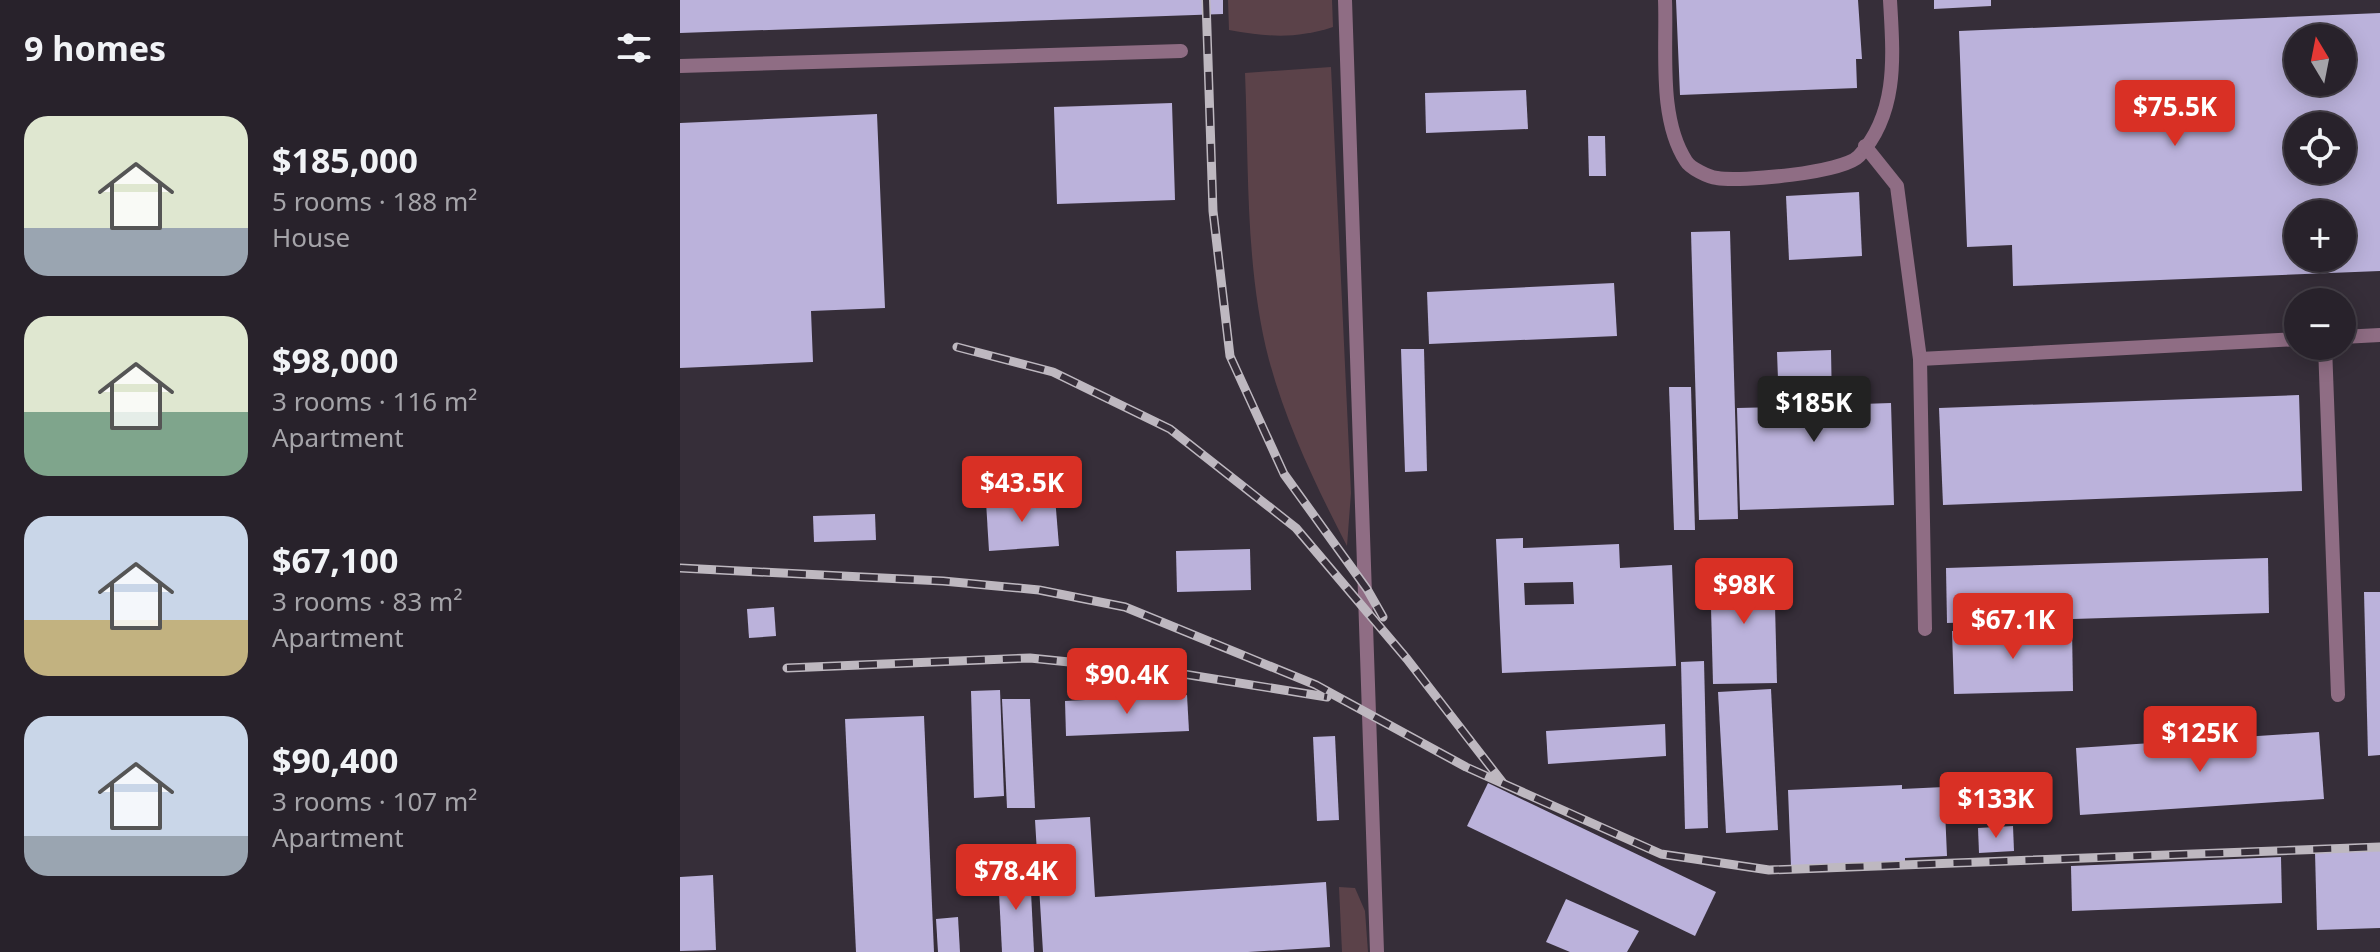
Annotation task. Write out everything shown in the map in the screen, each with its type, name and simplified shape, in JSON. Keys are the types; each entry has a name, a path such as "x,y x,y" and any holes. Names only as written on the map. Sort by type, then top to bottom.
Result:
{"lane":[{"path":"1345,0 1377,952"},
{"path":"1665,0 1669,104 1675,142 1688,165 1716,178 1768,176 1840,166 1858,157 1885,115 1893,71 1890,0"},
{"path":"680,66 1181,51"},
{"path":"1865,146 1897,186 1920,359 1925,629"},
{"path":"2356,336 2380,335"},
{"path":"1920,359 2284,340"},
{"path":"2326,360 2338,695"}],"shaded area":[{"path":"1228,0 1332,0 1333,27 1281,36 1229,30"},
{"path":"1331,67 1351,493 1347,546 1303,455 1269,360 1256,290 1248,181 1245,73"},
{"path":"1339,887 1355,888 1365,911 1368,952 1342,952"}],"building":[{"path":"680,0 1223,0 1223,14 680,33"},
{"path":"1676,0 1858,0 1862,59 1856,59 1857,88 1680,95"},
{"path":"1934,0 1991,0 1991,6 1934,9"},
{"path":"2380,13 2380,271 2356,272 2356,200 2284,200 2284,272 2356,272 2013,286 2012,245 1967,247 1959,31"},
{"path":"1526,90 1528,129 1426,133 1425,93"},
{"path":"1172,103 1175,200 1057,204 1054,107"},
{"path":"877,114 885,308 811,311 813,362 680,368 680,123"},
{"path":"1588,136 1605,136 1606,176 1589,176"},
{"path":"1859,192 1862,256 1789,260 1786,196"},
{"path":"1730,231 1738,519 1699,520 1691,232"},
{"path":"1614,283 1617,336 1429,344 1427,292"},
{"path":"1401,349 1424,349 1427,471 1405,472"},
{"path":"1831,350 1832,405 1891,403 1894,505 1740,510 1737,408 1779,407 1777,352"},
{"path":"1669,387 1691,387 1695,530 1674,530"},
{"path":"2299,395 2302,491 1943,505 1939,408"},
{"path":"1055,497 1059,546 989,551 986,502"},
{"path":"875,514 876,540 814,542 813,516"},
{"path":"1523,538 1523,548 1619,544 1620,568 1672,565 1676,666 1502,673 1496,539","holes":["1573,582 1574,604 1525,605 1524,583"]},
{"path":"1250,549 1251,590 1177,592 1176,551"},
{"path":"2268,558 2269,613 1947,623 1946,568"},
{"path":"1774,567 1777,683 1713,684 1710,569"},
{"path":"2364,592 2380,592 2380,755 2368,756"},
{"path":"774,607 776,636 749,638 747,609"},
{"path":"2072,628 2073,691 1954,694 1952,631"},
{"path":"1704,661 1708,828 1685,829 1681,662"},
{"path":"1771,689 1778,830 1726,833 1718,692"},
{"path":"1000,690 1004,796 974,798 971,691"},
{"path":"1187,695 1189,731 1066,736 1065,701"},
{"path":"1002,699 1030,699 1035,808 1007,808"},
{"path":"924,716 934,952 856,952 845,719"},
{"path":"1665,724 1666,756 1548,764 1546,731"},
{"path":"2319,732 2324,799 2080,815 2076,748"},
{"path":"1335,736 1339,820 1317,821 1313,737"},
{"path":"1488,783 1716,892 1695,936 1467,826"},
{"path":"1902,785 1902,789 1944,787 1947,856 1905,858 1905,862 1791,867 1788,790"},
{"path":"1090,817 1095,897 1326,882 1330,947 1248,952 1043,952 1035,820"},
{"path":"2013,826 2014,851 1979,853 1978,828"},
{"path":"2380,850 2380,928 2317,930 2315,852"},
{"path":"2281,857 2282,903 2072,911 2071,866"},
{"path":"1030,872 1034,952 1002,952 998,873"},
{"path":"713,875 716,950 680,951 680,877"},
{"path":"1566,899 1639,931 1627,952 1570,952 1546,942"},
{"path":"958,917 960,952 938,952 936,919"}],"railway":[{"path":"1206,0 1213,211 1230,356 1284,474 1367,589 1383,617"},
{"path":"957,347 1053,372 1170,429 1296,528 1407,659 1503,783"},
{"path":"680,568 943,581 1039,590 1125,607 1316,685 1466,767 1661,854 1769,870 2380,847"},
{"path":"787,668 1030,658 1177,673 1327,697"}]}
